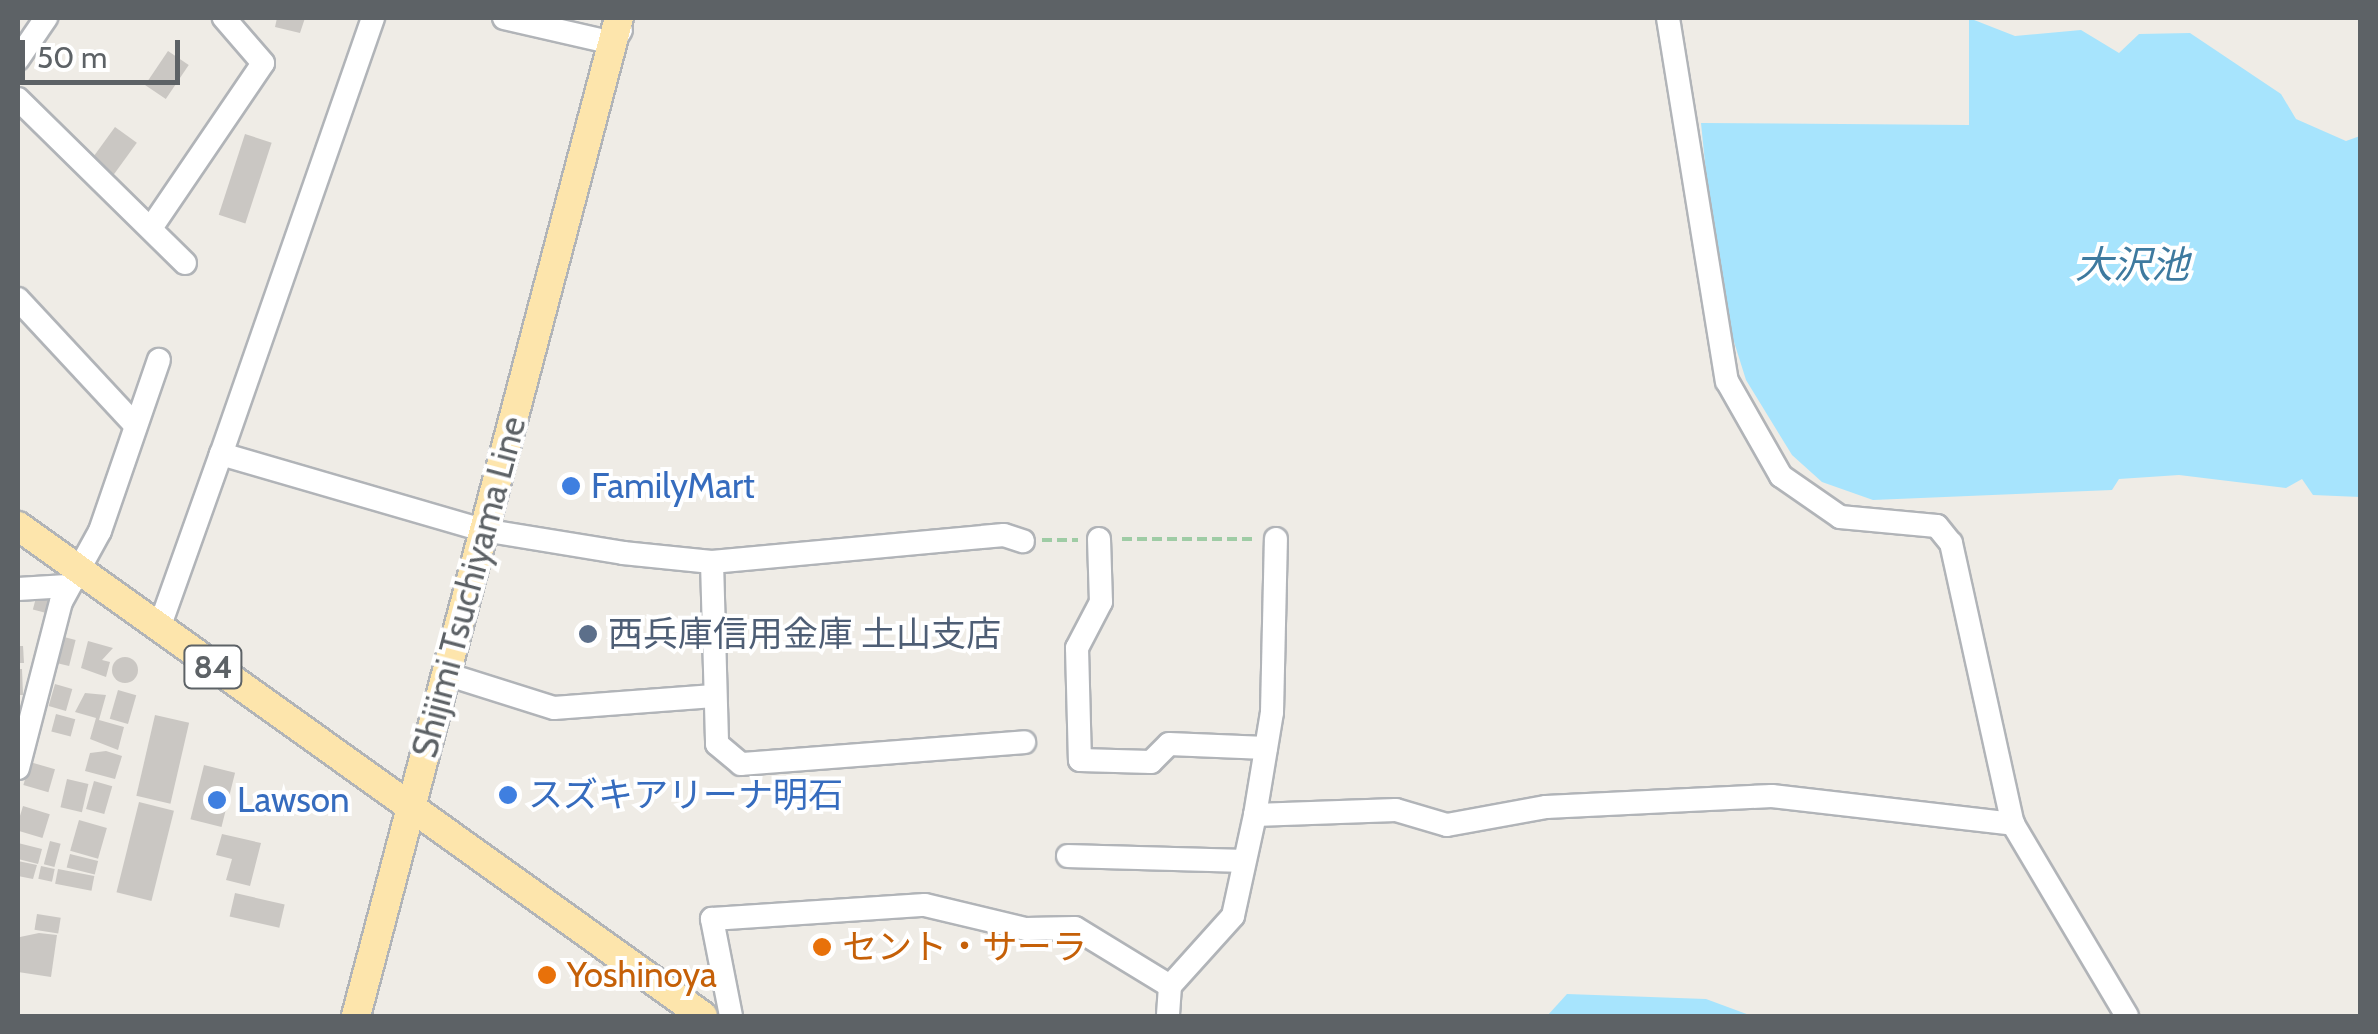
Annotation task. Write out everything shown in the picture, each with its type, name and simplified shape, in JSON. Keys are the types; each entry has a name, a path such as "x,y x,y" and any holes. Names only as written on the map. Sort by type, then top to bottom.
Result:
{"main road":[{"name":"Shijimi Tsuchiyama Line","path":"356,1016 616,30"},
{"name":"84","path":"18,526 71,577 160,628 408,808"},
{"path":"408,808 703,1016"}],"street":[{"path":"18,58 46,18"},
{"path":"151,228 263,63 224,18"},
{"path":"160,628 373,18"},
{"path":"504,18 616,30 629,18"},
{"path":"1668,18 1727,380 1781,476 1840,517 1937,526 1951,543 2013,824 2127,1016"},
{"path":"22,113 185,263"},
{"path":"18,299 134,424"},
{"path":"18,768 71,577 100,531 159,360"},
{"path":"221,454 483,530 712,562 1022,541"},
{"path":"1099,539 1102,602 1077,648 1080,760 1150,762 1169,744 1266,748"},
{"path":"1168,1016 1170,986 1232,916 1255,815 1266,748 1276,539"},
{"path":"712,562 717,744 741,764 1024,742"},
{"path":"18,589 71,577"},
{"path":"446,674 554,708 714,696"},
{"path":"1255,815 1396,810 1447,824 1546,808 1772,796 2013,824"},
{"path":"1068,856 1244,861"},
{"path":"731,1016 712,919 780,910 925,906 1026,930 1076,928 1170,986"}],"path":[{"path":"1022,541 1276,539"}],"water":[{"name":"大沢池","path":"1969,18 2015,36 2081,30 2119,53 2139,34 2190,33 2281,94 2296,119 2346,141 2360,136 2360,497 2313,495 2302,479 2286,488 2179,475 2119,479 2112,490 1873,500 1822,482 1792,455 1746,380 1718,291 1701,123 1969,125"},
{"path":"1567,994 1706,999 1752,1016 1547,1016"}],"building":[{"path":"277,18 305,18 300,33 275,27"},
{"path":"168,51 189,65 166,99 145,85"},
{"path":"115,127 137,143 112,177 90,161"},
{"path":"245,134 272,143 245,223 219,215"},
{"path":"37,594 52,598 48,614 33,609"},
{"path":"64,637 76,640 69,666 57,663"},
{"path":"88,641 113,648 102,660 110,662 106,677 81,668"},
{"path":"18,646 23,646 24,663 18,663"},
{"path":"125,657 134,661 138,670 134,679 125,683 116,679 112,670 116,661"},
{"path":"18,669 22,669 23,695 18,695"},
{"path":"55,684 72,689 66,711 49,706"},
{"path":"118,690 136,695 128,724 110,719"},
{"path":"85,693 106,695 99,720 124,727 118,750 90,739 96,718 75,712"},
{"path":"56,714 75,719 71,737 51,731"},
{"path":"155,715 189,723 170,804 136,796"},
{"path":"106,751 122,756 115,779 85,771 90,753"},
{"path":"30,762 55,769 48,792 23,785"},
{"path":"204,765 235,773 222,827 190,819"},
{"path":"67,779 88,784 82,812 60,807"},
{"path":"94,781 112,786 104,814 86,809"},
{"path":"139,802 174,811 151,901 117,892"},
{"path":"23,806 50,814 42,838 18,831"},
{"path":"79,820 107,828 98,859 70,851"},
{"path":"222,834 261,843 250,886 226,880 232,859 216,855"},
{"path":"50,841 61,844 54,867 44,864"},
{"path":"18,843 42,849 38,864 18,859"},
{"path":"70,854 98,861 95,875 67,868"},
{"path":"18,861 37,865 33,879 18,876"},
{"path":"41,866 55,869 52,882 38,879"},
{"path":"58,869 94,876 91,891 55,884"},
{"path":"235,893 285,904 279,928 230,916"},
{"path":"37,914 61,918 58,934 34,930"},
{"path":"57,935 51,977 18,972 20,937"}],"place":[{"name":"FamilyMart","path":"571,486"},
{"name":"西兵庫信用金庫 土山支店","path":"588,634"},
{"name":"スズキアリーナ明石","path":"508,795"},
{"name":"Lawson","path":"217,800"},
{"name":"セント・サーラ","path":"822,947"},
{"name":"Yoshinoya","path":"547,975"}]}
